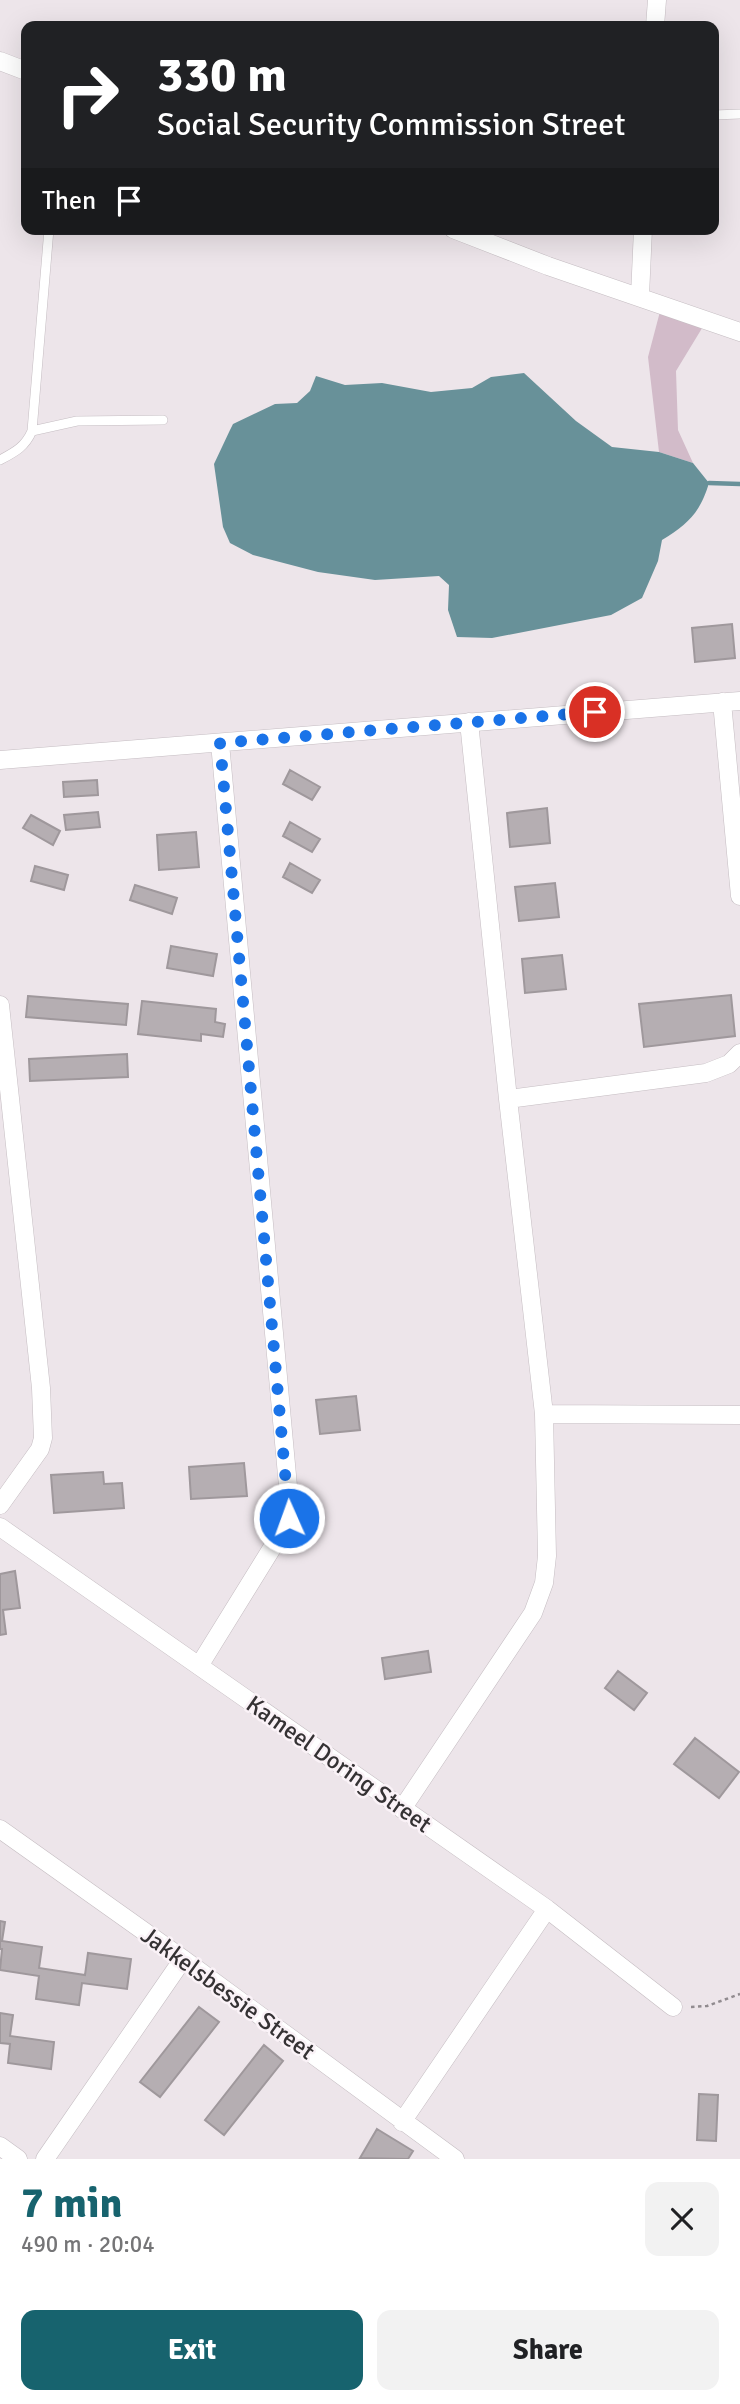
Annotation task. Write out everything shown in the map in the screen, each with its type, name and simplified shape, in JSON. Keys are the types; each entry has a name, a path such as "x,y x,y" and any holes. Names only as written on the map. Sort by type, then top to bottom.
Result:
{"street":[{"path":"655,21 657,0"},
{"path":"0,61 21,69"},
{"path":"468,235 548,266 740,332"},
{"path":"640,296 643,235"},
{"path":"0,760 740,701"},
{"path":"722,702 740,896"},
{"path":"402,1809 533,1613 544,1583 547,1556 544,1414 469,722"},
{"path":"199,1666 285,1527 290,1508 220,743"},
{"path":"0,1005 41,1388 43,1438 40,1449 0,1505"},
{"path":"508,1099 706,1073 729,1064 740,1053"},
{"path":"544,1414 740,1415"},
{"name":"Kameel Doring Street","path":"0,1527 547,1909 673,2007"},
{"name":"Jakkelsbessie Street","path":"0,1829 183,1959 455,2159"},
{"path":"402,2122 547,1909"},
{"path":"45,2159 183,1959"},
{"path":"0,2146 18,2159"}],"lane":[{"path":"719,115 740,114"},
{"path":"0,460 18,451 32,431 49,235"},
{"path":"32,431 77,421 163,420"}],"path":[{"path":"673,2007 708,2006 740,1994"}],"shaded area":[{"path":"662,304 707,320 676,371 678,430 693,463 659,452 648,357"}],"water":[{"path":"524,373 576,421 612,447 659,452 693,463 709,483 702,502 692,517 662,540 658,561 642,598 611,615 492,638 457,637 448,610 449,585 439,576 375,580 318,572 253,555 230,543 223,527 214,464 233,424 275,404 297,403 310,391 316,376 345,385 382,383 431,392 472,388 491,377"}],"building":[{"path":"732,624 735,658 695,662 692,628"},
{"path":"290,770 320,787 312,800 283,784"},
{"path":"97,780 98,795 64,797 63,782"},
{"path":"547,808 550,843 510,847 507,813"},
{"path":"98,812 100,827 66,830 64,815"},
{"path":"31,815 60,831 53,845 23,828"},
{"path":"290,822 320,839 312,852 283,836"},
{"path":"196,832 199,867 159,870 157,835"},
{"path":"290,863 320,880 312,893 283,877"},
{"path":"35,866 68,875 64,890 31,881"},
{"path":"555,883 559,917 519,921 515,887"},
{"path":"135,885 177,898 172,914 130,900"},
{"path":"171,946 217,954 213,976 167,968"},
{"path":"562,955 566,989 525,993 522,959"},
{"path":"731,995 735,1036 644,1047 639,1004"},
{"path":"28,996 128,1004 126,1025 26,1017"},
{"path":"142,1001 216,1009 215,1022 225,1024 223,1037 201,1034 201,1041 138,1034"},
{"path":"127,1054 128,1077 30,1081 29,1059"},
{"path":"356,1396 360,1430 320,1434 316,1400"},
{"path":"244,1463 247,1496 191,1499 189,1467"},
{"path":"103,1472 104,1484 122,1483 124,1508 54,1513 51,1475"},
{"path":"15,1571 20,1608 3,1610 6,1634 0,1635 0,1574"},
{"path":"428,1651 431,1672 385,1679 382,1658"},
{"path":"618,1671 647,1693 634,1710 605,1688"},
{"path":"695,1738 739,1772 719,1798 674,1764"},
{"path":"0,1921 5,1922 2,1941 42,1947 39,1968 85,1975 88,1953 131,1959 127,1989 82,1983 79,2005 36,1999 39,1976 0,1970"},
{"path":"199,2007 219,2022 160,2097 140,2082"},
{"path":"0,2013 13,2015 10,2036 54,2042 51,2069 8,2063 10,2044 0,2043"},
{"path":"264,2045 283,2061 224,2135 205,2120"},
{"path":"699,2094 718,2095 716,2141 697,2140"},
{"path":"377,2129 413,2151 408,2159 360,2158"}],"waterway":[{"path":"709,483 740,484"}],"route":[{"path":"289,1518 288,1481 220,743 595,712"}]}
